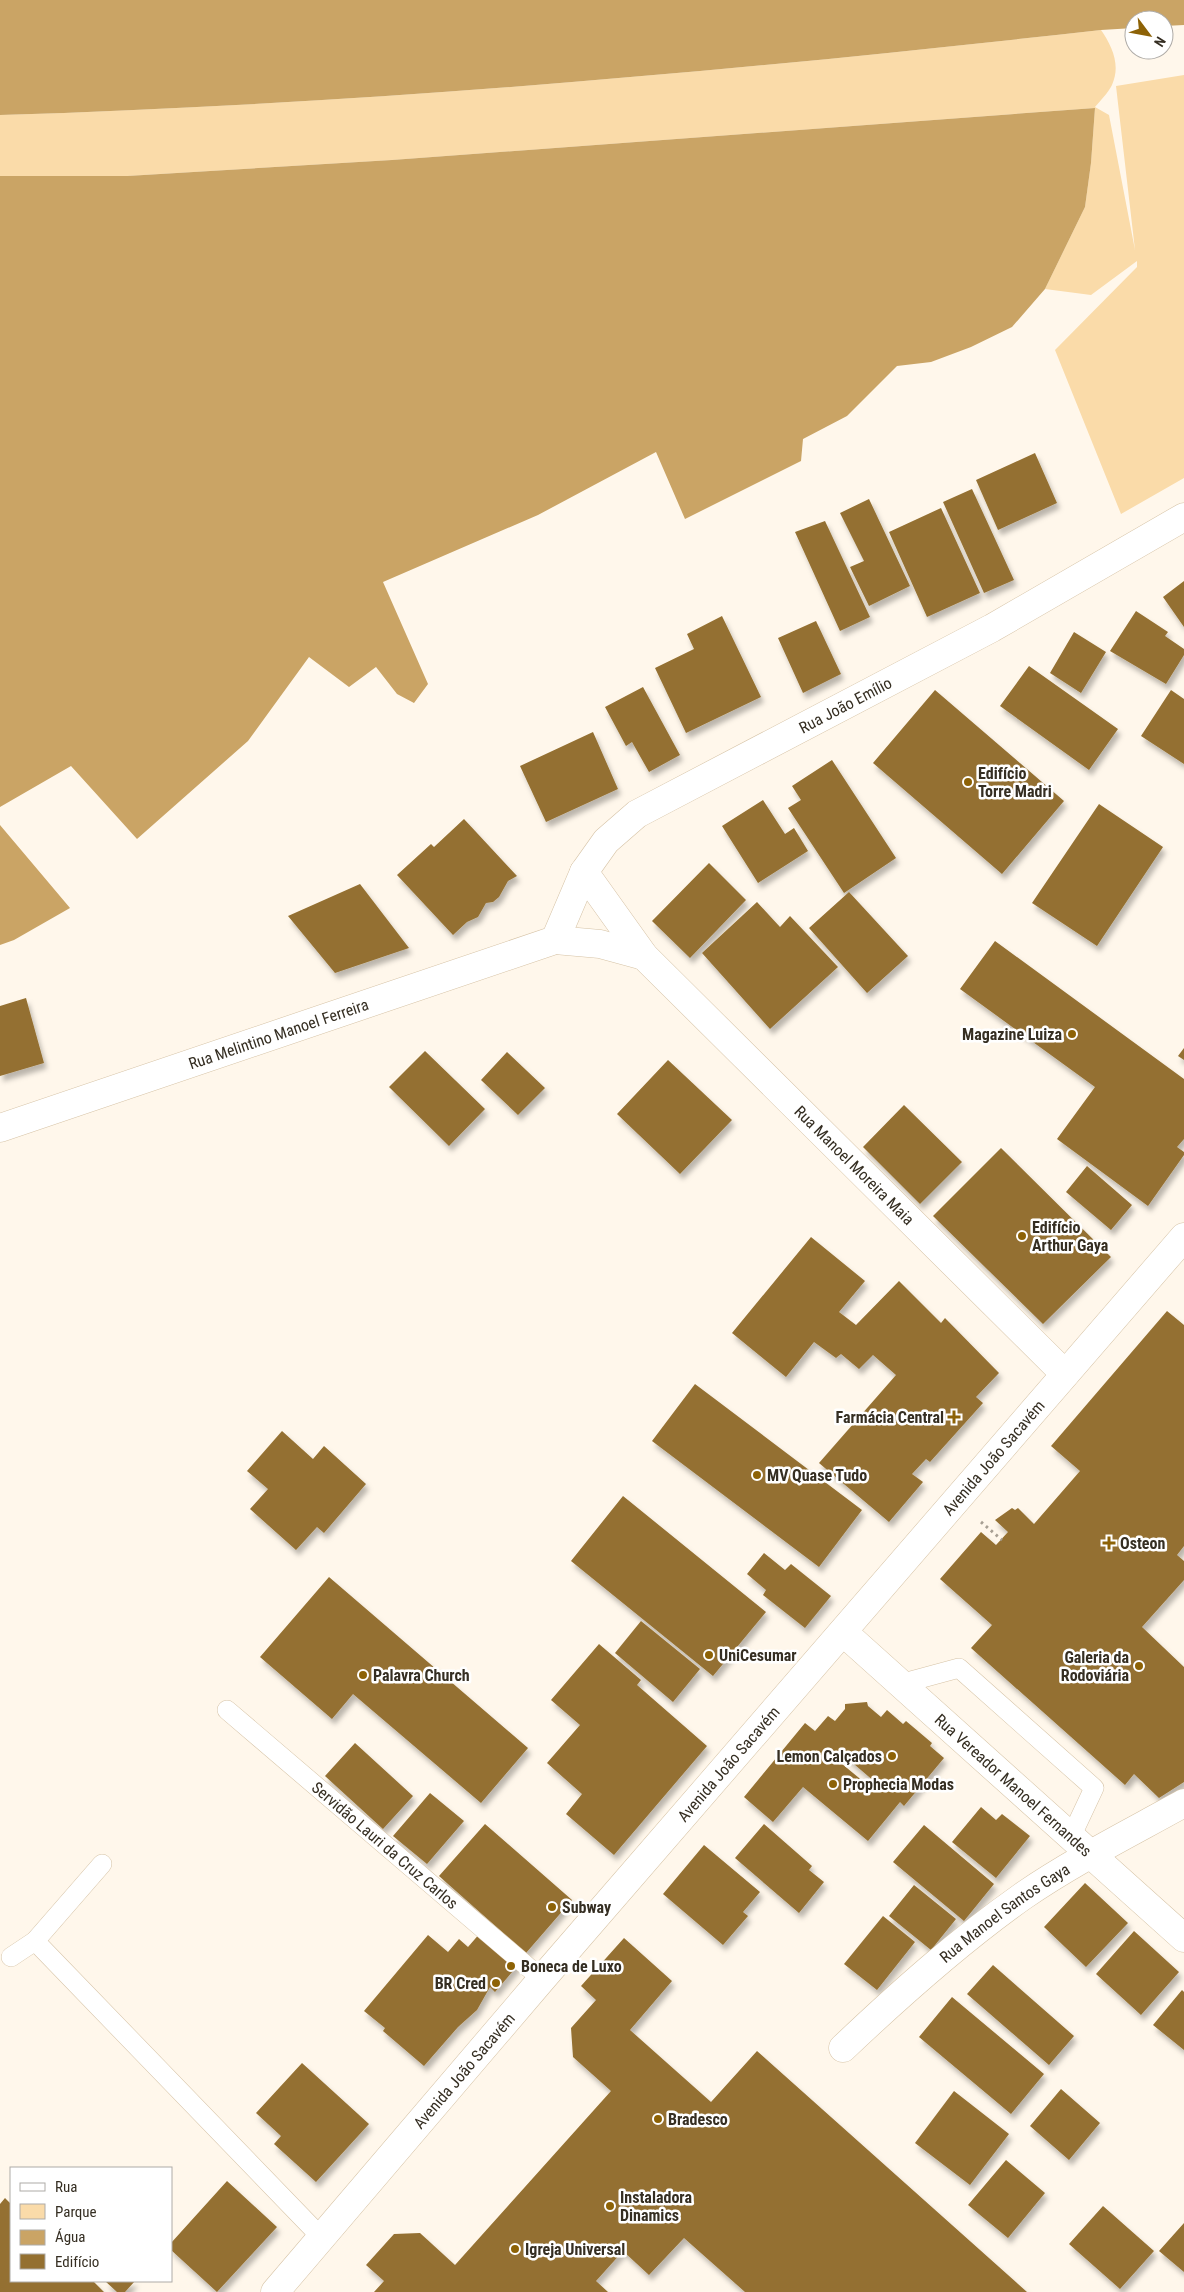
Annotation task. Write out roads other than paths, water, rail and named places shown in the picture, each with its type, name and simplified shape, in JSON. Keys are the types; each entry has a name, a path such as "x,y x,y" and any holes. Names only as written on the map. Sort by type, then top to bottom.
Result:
{"main road":[{"name":"Rua João Emílio","path":"555,940 584,872 606,841 637,814 992,628 1184,516"},
{"name":"Rua Manoel Moreira Maia","path":"584,872 644,956 1065,1374"},
{"name":"Rua Manoel Moreira Maia","path":"555,940 600,944 644,956"},
{"name":"Rua Melintino Manoel Ferreira","path":"0,1128 555,940"},
{"name":"Avenida João Sacavém","path":"275,2292 542,1979 1184,1237"},
{"name":"Rua Vereador Manoel Fernandes","path":"843,1632 1184,1938"},
{"name":"Rua Manoel Santos Gaya","path":"843,2048 948,1954 1024,1896 1091,1855 1184,1803"}],"lane":[{"path":"900,1684 959,1668 1094,1788 1071,1837"},
{"name":"Servidão Lauri da Cruz Carlos","path":"227,1710 542,1979"},
{"path":"12,1957 35,1941 102,1864"},
{"path":"35,1941 322,2238"}],"water":[{"path":"0,0 1184,0 1184,25 1174,26 1174,10 1124,10 1124,29 689,72 551,84 276,103 0,115"},
{"path":"1095,108 1091,163 1085,207 1045,289 1012,327 971,347 931,362 897,366 847,416 803,439 801,461 685,519 656,452 538,515 383,582 428,684 414,703 397,694 376,667 349,687 309,657 248,741 137,839 71,766 0,807 0,176 127,176 392,160"},
{"path":"0,825 70,908 14,940 0,945"}],"place":[{"name":"Edifício Torre Madri","path":"968,782"},
{"name":"Magazine Luiza","path":"1072,1034"},
{"name":"Edifício Arthur Gaya","path":"1022,1236"},
{"name":"Farmácia Central","path":"954,1417"},
{"name":"MV Quase Tudo","path":"757,1475"},
{"name":"Osteon","path":"1109,1543"},
{"name":"UniCesumar","path":"709,1655"},
{"name":"Galeria da Rodoviária","path":"1139,1666"},
{"name":"Palavra Church","path":"363,1675"},
{"name":"Lemon Calçados","path":"892,1756"},
{"name":"Prophecia Modas","path":"833,1784"},
{"name":"Subway","path":"552,1907"},
{"name":"Boneca de Luxo","path":"511,1966"},
{"name":"BR Cred","path":"496,1983"},
{"name":"Bradesco","path":"658,2119"},
{"name":"Instaladora Dinamics","path":"610,2206"},
{"name":"Igreja Universal","path":"515,2249"}]}
